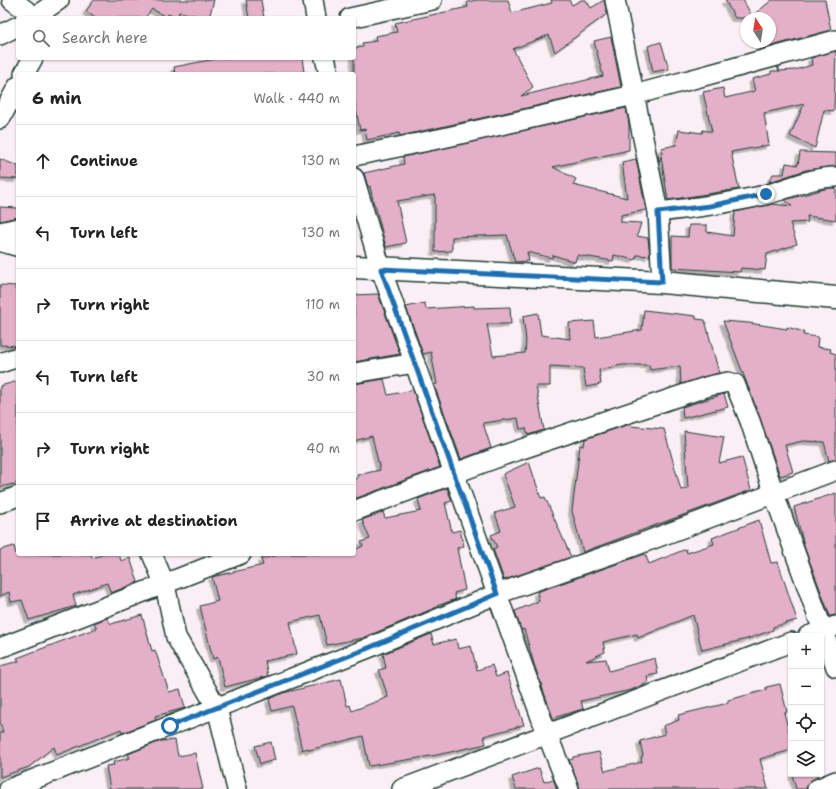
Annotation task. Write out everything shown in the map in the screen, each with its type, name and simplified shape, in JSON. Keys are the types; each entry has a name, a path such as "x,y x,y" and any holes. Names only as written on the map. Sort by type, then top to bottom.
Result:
{"street":[{"path":"12,0 34,16"},
{"path":"39,16 59,0"},
{"path":"57,16 65,0"},
{"path":"313,0 316,16"},
{"path":"356,17 432,0"},
{"path":"615,0 658,212 662,282"},
{"path":"0,35 16,27"},
{"path":"356,156 634,95 836,40"},
{"path":"25,72 32,60"},
{"path":"326,60 328,72"},
{"path":"0,119 16,90"},
{"path":"658,212 710,206 766,194 804,182 836,177"},
{"path":"356,185 381,269 547,734 569,789"},
{"path":"0,232 16,228"},
{"path":"0,240 16,244"},
{"path":"356,267 662,282 836,298"},
{"path":"0,363 16,358"},
{"path":"356,373 415,363"},
{"path":"356,510 504,455 579,429 709,386 728,382 735,384 750,420 774,494 836,667"},
{"path":"9,789 359,652 497,594 629,548 836,470"},
{"path":"0,503 16,497"},
{"path":"153,556 165,585 176,637 217,708 237,789"},
{"path":"0,648 165,585 236,556"},
{"path":"402,789 788,643"},
{"path":"816,789 836,781"}],"building":[{"path":"94,0 214,0 210,16 199,16 179,12 178,16 168,14 164,16 152,9 147,16 92,16 86,11"},
{"path":"246,0 261,0 264,16 249,16"},
{"path":"477,0 508,0 512,13 552,3 551,0 569,0 572,5 581,0 586,0 591,8 604,0 607,14 555,52 549,35 513,49 533,87 521,96 603,76 594,41 611,37 621,87 400,136 399,133 367,140 365,129 360,130 356,109 356,72 354,72 354,60 356,60 356,48 363,47 362,43 376,41 375,36 397,32 395,23 468,7 467,2"},
{"path":"725,0 743,0 750,12 740,12 740,18 735,18"},
{"path":"772,0 825,0 831,30 776,45 776,12 757,12"},
{"path":"661,42 669,69 653,72 648,46"},
{"path":"836,51 834,111 824,110 815,148 790,136 804,104 764,113 769,145 731,152 739,189 668,200 661,156 659,162 658,155 662,154 661,148 676,145 679,130 702,133 703,130 712,132 703,92 723,88 725,98 755,91 752,79 771,74 771,71 795,70 812,65 811,58"},
{"path":"210,60 302,60 304,72 175,72 174,67"},
{"path":"626,108 629,124 629,150 553,167 576,179 573,185 627,198 622,162 636,159 646,210 621,215 621,222 641,223 637,236 648,238 650,256 637,255 635,260 614,255 613,261 577,255 575,262 553,255 552,258 527,252 529,261 515,262 507,235 452,237 452,251 435,252 435,195 397,201 406,243 386,247 370,186 368,187 364,173 404,164 403,157"},
{"path":"800,152 836,153 836,166 806,170 769,182 773,174 784,174 786,163 798,165"},
{"path":"0,159 16,165 16,179 0,178"},
{"path":"828,188 836,188 836,220 807,216 808,222 790,223 797,244 767,254 765,270 741,268 740,272 672,268 672,236 688,237 689,225 707,225 707,232 733,236 735,212 772,204 792,206 785,200"},
{"path":"0,207 16,208 16,217 0,221"},
{"path":"0,285 16,286 16,346 0,345"},
{"path":"378,294 400,354 356,362 356,295"},
{"path":"425,303 426,309 474,306 474,308 510,307 511,324 487,324 493,356 525,353 526,340 523,316 538,313 541,335 570,339 569,323 594,321 596,337 642,330 644,310 696,316 696,319 705,320 719,373 681,384 680,366 650,370 649,365 622,365 599,370 601,384 586,387 583,368 550,366 550,386 536,386 544,430 528,435 526,428 520,429 518,418 483,423 491,448 461,459 434,385 437,384 431,352 423,354 406,307"},
{"path":"723,321 749,323 787,329 787,327 804,332 803,335 818,337 817,347 831,349 830,352 836,354 836,459 829,461 824,442 803,441 785,445 793,472 780,476 760,418"},
{"path":"384,379 388,395 413,390 440,467 356,498 357,475 380,470 372,436 356,440 356,384"},
{"path":"16,382 16,483 0,487 0,386"},
{"path":"724,394 728,407 683,418 682,407"},
{"path":"630,424 630,426 664,429 681,490 688,488 684,431 724,437 719,463 742,457 751,490 583,552 572,511 580,445 584,446 585,439"},
{"path":"529,462 541,498 545,497 571,557 504,580 493,549 497,547 491,535 501,531 495,513 515,507 503,474"},
{"path":"447,488 452,501 445,503 452,532 460,530 464,546 457,548 465,590 454,593 456,599 363,638 327,645 320,615 290,622 297,654 265,661 268,676 225,687 218,657 213,659 200,606 218,601 212,577 263,565 261,559 274,556 356,556 356,549 363,546 361,542 370,539 362,520 383,512 385,518 421,511 418,499"},
{"path":"836,493 836,615 830,616 805,549 794,507"},
{"path":"759,520 771,563 778,562 797,620 773,627 773,630 747,639 702,650 693,615 638,638 637,634 603,642 605,652 586,661 606,659 609,671 655,658 658,674 647,676 648,683 631,690 581,701 583,709 553,718 534,664 524,629 521,630 515,611 539,601 537,592 645,554 649,564 686,549 687,553 714,544 712,538"},
{"path":"14,546 16,556 92,556 92,558 98,556 120,556 121,561 130,558 138,582 111,593 107,583 73,595 76,606 29,620 22,600 11,602 9,592 0,596 0,550"},
{"path":"142,615 152,651 155,650 169,692 180,689 185,708 155,716 156,720 122,733 121,729 57,755 54,747 29,767 0,777 0,733 3,732 0,722 0,666 19,661 17,658 97,628 94,623 107,618 111,624"},
{"path":"431,634 434,644 456,639 458,649 471,646 477,670 492,665 496,677 507,673 524,725 484,736 486,744 437,755 369,766 363,736 309,750 308,748 302,750 292,706 272,711 269,699 283,693 341,679 347,706 350,705 352,711 388,697 379,670 386,668 383,654"},
{"path":"780,684 787,712 784,713 788,727 788,751 760,759 768,789 580,789 569,760 573,759 573,757 599,752 605,771 642,762 641,757 643,756 640,741 665,734 663,726 679,720 678,715 728,703 728,700 766,690 766,687"},
{"path":"175,740 178,756 195,753 203,789 110,789 106,766 114,765 113,762 130,758 128,754 161,741"},
{"path":"271,742 275,760 260,764 255,746"},
{"path":"539,768 544,782 553,779 557,789 516,789 512,777"},
{"path":"793,777 818,777 809,782 806,789 796,789"}],"route":[{"path":"170,726 366,649 497,594 381,269 662,282 658,212 710,206 766,194"}]}
